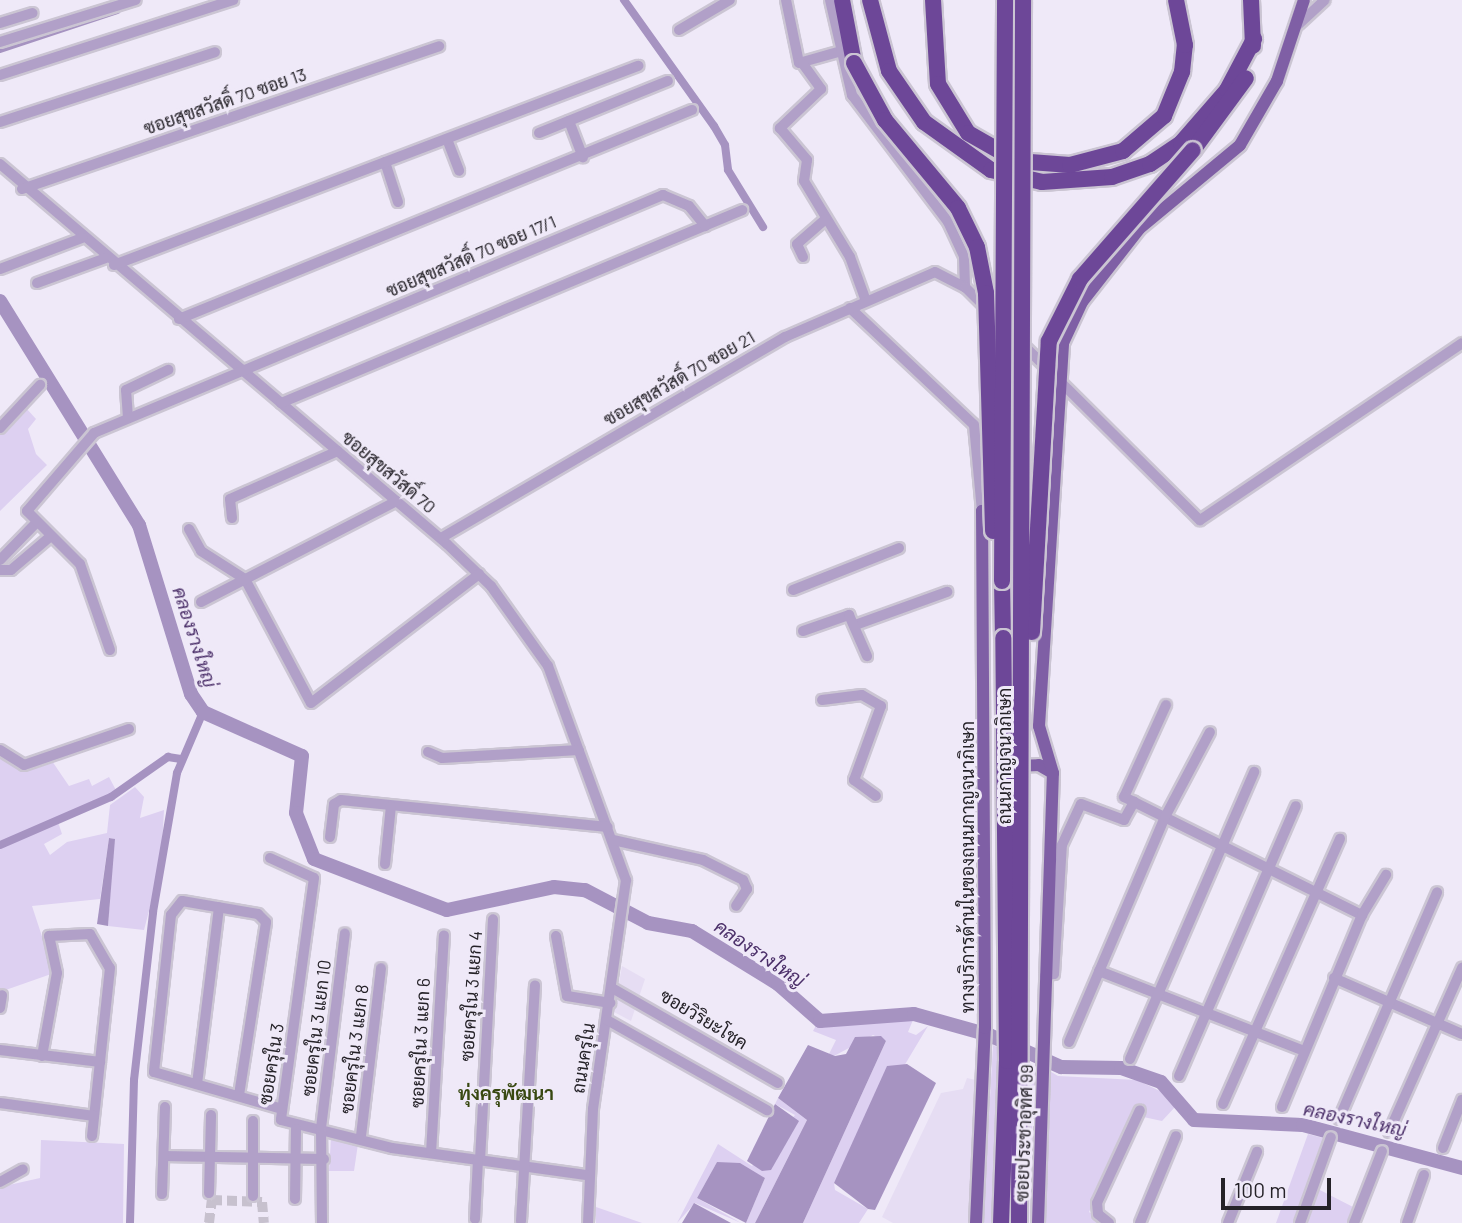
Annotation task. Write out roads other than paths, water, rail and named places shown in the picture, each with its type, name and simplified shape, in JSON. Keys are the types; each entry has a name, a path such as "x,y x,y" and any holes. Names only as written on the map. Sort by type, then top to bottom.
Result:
{"highway":[{"path":"842,0 854,63 885,120 958,208 977,247 986,293 993,535 1002,582"},
{"path":"870,0 889,71 924,122 991,170 1042,182 1112,177 1150,164 1181,143 1227,90 1254,39"},
{"path":"933,0 934,64 950,111 989,150 1041,165 1086,163 1144,137 1175,96 1185,45 1182,16 1176,0"},
{"name":"ถนนกาญจนาภิเษก","path":"1001,1223 1007,1061 1002,582 1005,0"},
{"name":"ถนนกาญจนาภิเษก","path":"1019,1223 1023,732 1023,0"},
{"path":"1023,732 1049,341 1080,279 1235,99 1254,39 1251,0"}],"main road":[{"path":"1053,773 1039,732 1058,376 1068,333 1107,264 1139,229 1240,145 1277,81 1299,24 1304,0"},
{"path":"982,511 1052,500"},
{"name":"ทางบริการด้านในของถนนกาญจนาภิเษก","path":"976,1223 985,1034 986,767 982,511"},
{"path":"986,767 1038,765 1053,773"},
{"name":"ซอยประชาอุทิศ 99","path":"1038,1223 1045,976 1056,850 1053,773"}],"street":[{"path":"0,42 135,0"},
{"path":"0,75 233,0"},
{"path":"679,30 730,0"},
{"path":"786,0 803,64 820,91 780,128 807,160 804,181 826,219 866,301"},
{"path":"830,0 838,52 870,123 948,222 964,257 965,286 1200,520 1462,342"},
{"path":"1299,24 1325,0"},
{"path":"0,23 32,13"},
{"name":"ซอยสุขสวัสดิ์ 70 ซอย 13","path":"23,189 439,46"},
{"path":"0,122 215,52"},
{"path":"803,64 838,52"},
{"path":"37,283 110,261 385,162 638,66"},
{"path":"539,133 668,81"},
{"path":"180,319 583,157 692,110"},
{"path":"569,121 583,157"},
{"path":"447,139 459,171"},
{"path":"385,162 398,202"},
{"name":"ซอยสุขสวัสดิ์ 70","path":"0,164 23,189 338,451 441,538 479,574 548,666 613,840 626,880 624,898"},
{"name":"ซอยสุขสวัสดิ์ 70 ซอย 17/1","path":"36,523 27,511 94,433 663,195 689,206 705,226"},
{"path":"281,403 742,210"},
{"path":"803,257 797,244 826,219"},
{"path":"0,269 82,238"},
{"name":"ซอยสุขสวัสดิ์ 70 ซอย 21","path":"441,538 785,337 932,273 945,274 965,286"},
{"path":"850,308 974,425 982,511"},
{"path":"128,418 126,390 168,370"},
{"path":"0,428 40,385"},
{"path":"232,518 230,499 338,451"},
{"path":"201,602 397,501"},
{"path":"0,560 36,523 80,564 110,650"},
{"path":"189,529 201,551 245,579 311,703 479,574"},
{"path":"0,570 13,568 51,536"},
{"path":"793,590 899,548"},
{"path":"858,624 947,592"},
{"path":"803,631 845,615 858,624 867,656"},
{"path":"822,700 862,695 881,706 854,780 876,796"},
{"path":"1167,705 1124,791 1134,802 1314,894 1362,915"},
{"path":"0,750 24,765 129,729"},
{"path":"1069,1042 1165,817 1210,732"},
{"path":"428,752 442,758 579,750"},
{"path":"1130,1059 1154,992 1254,772"},
{"path":"330,837 337,801 608,827"},
{"path":"1056,850 1084,802 1124,820 1134,802"},
{"path":"384,864 391,806"},
{"path":"1179,1076 1203,1011 1265,869 1296,806"},
{"path":"1223,1104 1340,839"},
{"path":"613,840 703,860 743,880 747,889 736,906"},
{"name":"ซอยครุใน 3","path":"270,858 314,878 281,1120 431,1153 586,1175"},
{"path":"1282,1107 1334,978 1362,915 1385,875"},
{"path":"1339,1119 1387,1001 1437,891"},
{"name":"ถนนครุใน","path":"588,1223 586,1175 624,898"},
{"path":"239,1095 266,922 258,914 182,901 172,915 153,1073 282,1109"},
{"path":"197,1084 219,907"},
{"name":"ซอยครุใน 3 แยก 4","path":"475,1219 493,919"},
{"name":"ซอยครุใน 3 แยก 10","path":"322,1223 325,1129 345,933"},
{"path":"42,1056 57,973 49,936 90,934 110,961 92,1136"},
{"name":"ซอยครุใน 3 แยก 6","path":"431,1153 444,934"},
{"path":"556,936 567,996 610,1003"},
{"name":"ซอยครุใน 3 แยก 8","path":"361,1136 381,968"},
{"path":"1389,1132 1462,968"},
{"path":"1098,971 1304,1051"},
{"path":"1334,978 1462,1034"},
{"path":"521,1221 535,985"},
{"name":"ซอยวิริยะโชค","path":"612,988 778,1083"},
{"path":"0,1008 2,995"},
{"path":"607,1020 767,1110"},
{"path":"0,1050 100,1062"},
{"path":"1443,1148 1462,1100"},
{"path":"0,1103 94,1116"},
{"path":"163,1194 165,1107"},
{"path":"1109,1223 1098,1214 1097,1203 1140,1111"},
{"path":"209,1193 211,1115"},
{"path":"253,1196 254,1121"},
{"path":"295,1199 296,1129"},
{"path":"1140,1223 1176,1136"},
{"path":"1300,1223 1331,1137"},
{"path":"1354,1223 1382,1151"},
{"path":"1228,1223 1257,1152"},
{"path":"164,1156 324,1159"},
{"path":"0,1182 23,1169"},
{"path":"1407,1223 1424,1175"}],"waterway":[{"path":"624,0 714,126 725,145 728,170 763,227"},
{"path":"0,49 117,10"},
{"name":"คลองรางใหญ่","path":"0,301 139,525 191,694 203,712 302,756 296,813 314,859 447,910 554,887 585,890 648,923 692,931 778,984 820,1021 914,1014 989,1035 1061,1067 1121,1068 1161,1082 1194,1120 1303,1125 1462,1168"},
{"path":"130,1223 134,1080 153,912 177,773 203,712"},
{"path":"0,845 111,797 168,757 181,759"}],"tunnel":[{"path":"209,1223 212,1200 262,1202 264,1223"}],"district":[{"name":"ทุ่งครุพัฒนา","path":"506,1093"}]}
